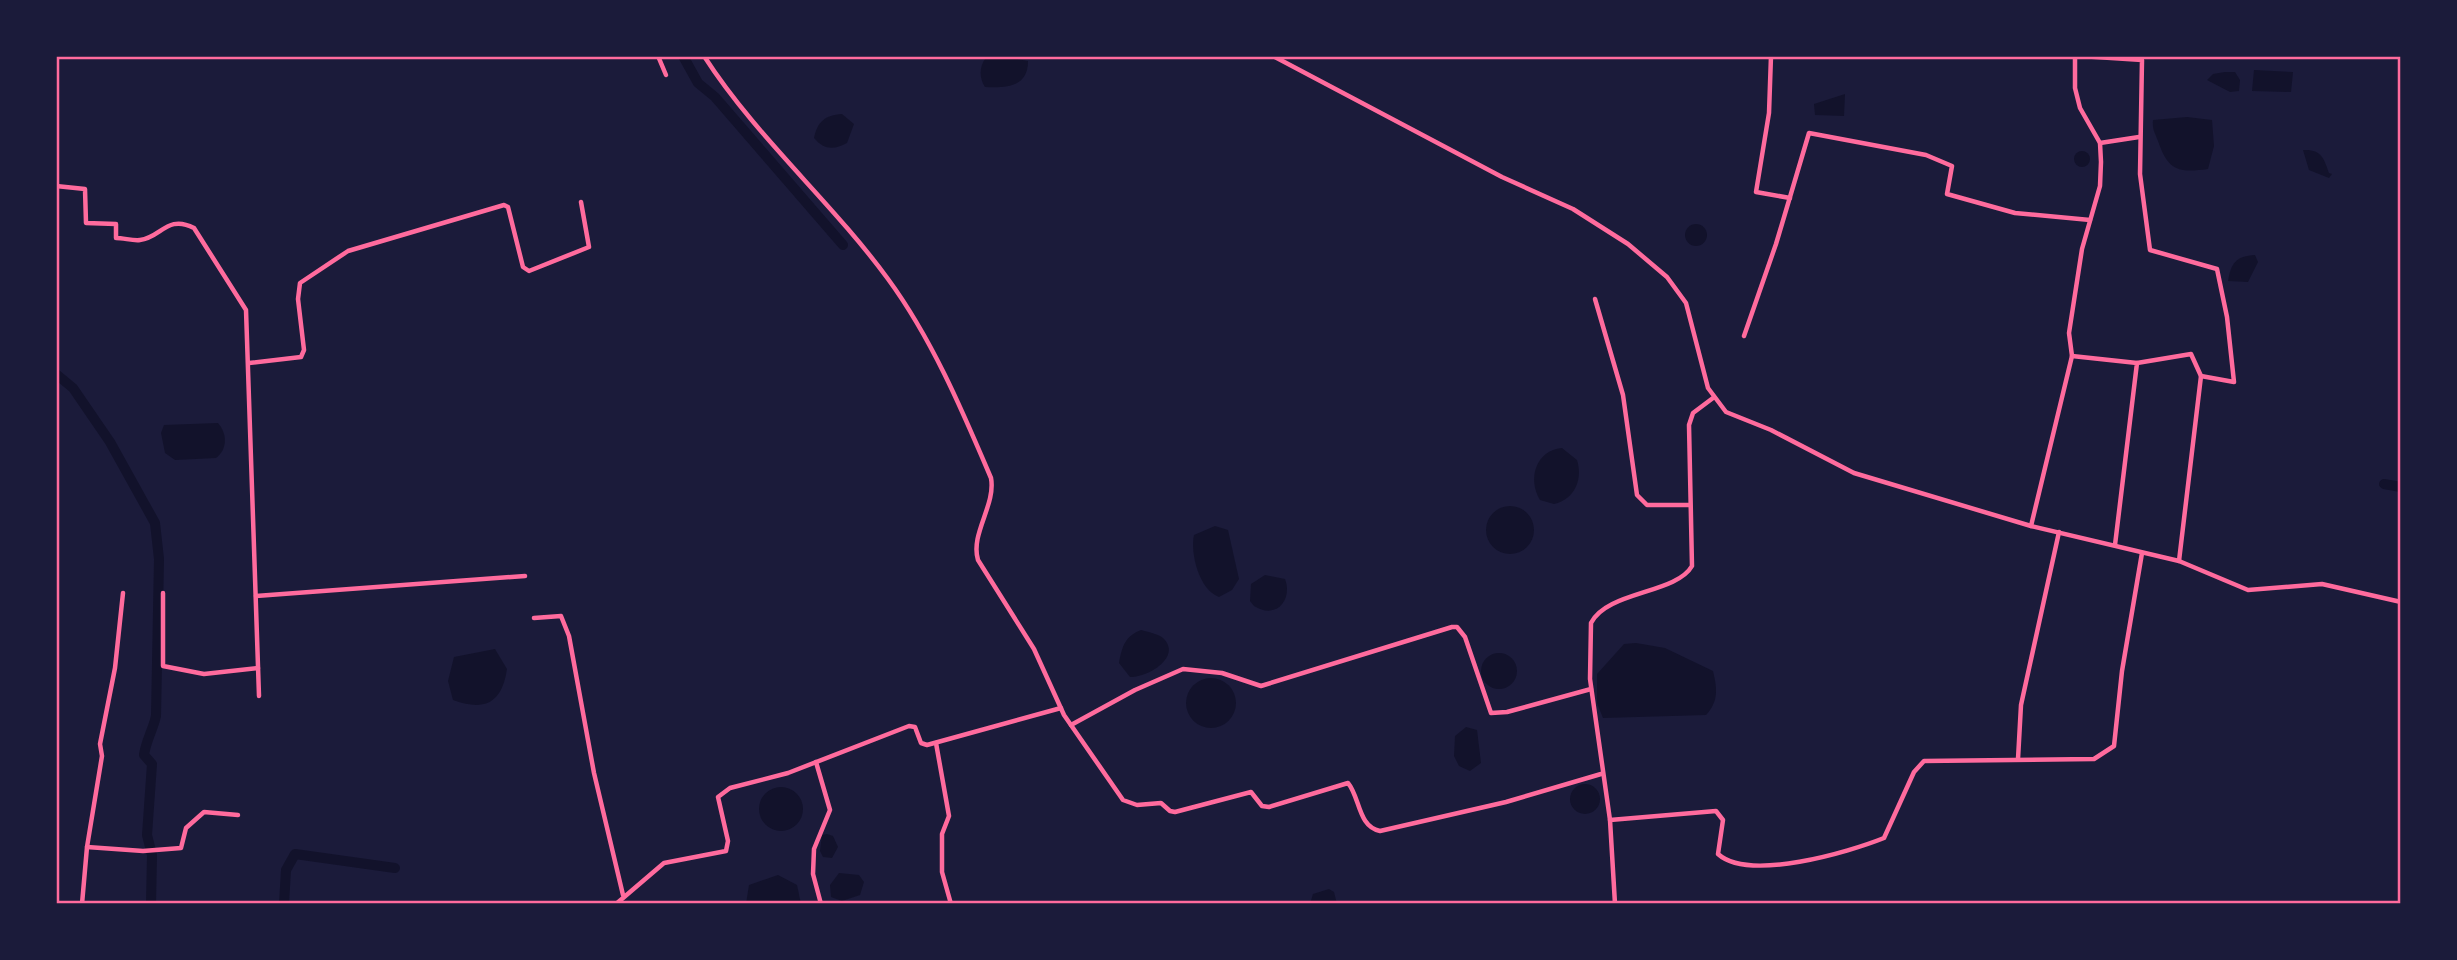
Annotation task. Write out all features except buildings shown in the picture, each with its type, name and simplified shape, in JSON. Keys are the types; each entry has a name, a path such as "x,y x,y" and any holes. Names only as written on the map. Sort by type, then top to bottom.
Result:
{"street":[{"path":"658,56 666,75"},
{"path":"704,56 731,98 887,278 931,349 991,478 992,494 977,547 978,560 1034,649 1070,725 1127,802 1136,805 1160,803 1175,812 1251,792 1262,806 1269,807 1348,783 1366,822 1380,831 1507,802 1601,774"},
{"path":"1273,56 1502,177 1573,209 1628,244 1667,277 1686,303 1713,398 1726,412 1771,430 1854,472 2031,526 2179,561 2248,590 2322,584 2401,602"},
{"path":"1771,56 1769,113 1756,192 1790,198"},
{"path":"2031,526 2072,356 2069,333 2090,220 2100,186 2100,143 2080,108 2075,88 2075,56"},
{"path":"2080,56 2141,60 2139,137 2144,225 2150,250 2217,268 2227,317 2234,382 2201,376"},
{"path":"1744,335 1809,133 1926,155 1952,166 1947,194 2015,213 2090,220"},
{"path":"2100,143 2139,137"},
{"path":"56,186 85,189 86,223 116,224 116,237 140,240 167,224 194,228 246,310 259,696"},
{"path":"249,363 300,357 303,350 298,299 300,283 348,251 504,205 508,207 523,267 529,271 589,247 581,202"},
{"path":"1595,299 1623,395 1637,495 1647,505 1689,505"},
{"path":"2072,356 2137,363 2191,354 2201,376 2179,561"},
{"path":"2115,545 2137,363"},
{"path":"1615,904 1610,820 1601,774 1591,689 1589,646 1593,618 1617,604 1683,576 1692,566 1688,453 1693,413 1713,398"},
{"path":"2018,759 2021,705 2059,532"},
{"path":"1610,820 1716,811 1723,821 1718,854 1728,863 1744,866 1785,862 1850,852 1884,838 1913,772 1924,761 2094,759 2114,746 2122,671 2142,553"},
{"path":"256,596 525,576"},
{"path":"82,904 87,847 124,593"},
{"path":"163,593 163,666 204,674 258,668"},
{"path":"534,618 561,616 569,636 596,783 624,895"},
{"path":"1070,725 1135,690 1184,669 1222,673 1261,686 1452,627 1457,627 1465,637 1491,713 1507,712 1591,689"},
{"path":"616,904 664,863 726,851 728,841 719,802 721,794 816,762 909,726 915,727 921,743 936,743 1061,708"},
{"path":"936,743 949,816 942,837 942,872 951,904"},
{"path":"816,762 830,810 814,849 813,874 821,904"},
{"path":"87,847 143,851 181,848 186,828 204,812 238,815"}],"shaded area":[{"path":"1006,57 1028,61 1024,76 1020,81 1008,86 985,87 981,72 986,58"},
{"path":"2254,70 2293,72 2291,92 2252,91"},
{"path":"2235,72 2240,80 2239,91 2230,92 2207,80 2213,74"},
{"path":"1845,94 1844,116 1815,115 1814,104"},
{"path":"842,114 854,124 847,143 829,148 822,145 814,138 817,128 826,118"},
{"path":"2187,117 2212,120 2214,146 2208,169 2189,171 2176,168 2162,151 2154,131 2153,120"},
{"path":"2303,150 2314,151 2321,156 2332,174 2329,178 2309,170"},
{"path":"2082,151 2088,153 2088,165 2082,167 2076,165 2074,159 2076,153"},
{"path":"1696,224 1704,227 1707,235 1704,243 1696,246 1688,243 1685,235 1688,227"},
{"path":"2255,255 2258,262 2248,282 2228,281 2231,269 2239,259"},
{"path":"218,423 225,441 223,450 216,458 175,460 165,453 161,433 164,425"},
{"path":"1562,448 1577,460 1578,481 1567,498 1554,504 1540,500 1534,475 1540,460 1546,454"},
{"path":"1510,506 1519,507 1527,513 1533,521 1533,539 1527,547 1519,553 1510,554 1501,553 1493,547 1487,539 1486,530 1487,521 1493,513 1501,507"},
{"path":"1215,526 1228,530 1239,579 1232,590 1219,597 1206,587 1201,579 1193,551 1194,535"},
{"path":"1265,575 1285,579 1287,587 1287,594 1281,606 1269,611 1254,606 1250,601 1251,584"},
{"path":"1141,630 1163,638 1169,652 1166,659 1153,670 1130,677 1119,663 1120,657 1128,639"},
{"path":"1636,643 1665,648 1713,671 1716,694 1706,715 1603,718 1597,703 1597,674 1624,644"},
{"path":"495,649 507,669 505,680 496,696 483,704 475,705 453,700 448,681 454,657"},
{"path":"1499,653 1512,658 1517,671 1512,684 1499,689 1486,684 1481,671 1486,658"},
{"path":"1211,678 1229,685 1236,703 1229,721 1211,728 1193,721 1186,703 1193,685"},
{"path":"1466,727 1477,730 1481,763 1470,771 1459,766 1454,756 1455,736"},
{"path":"1585,784 1596,788 1600,799 1596,810 1585,814 1574,810 1570,799 1574,788"},
{"path":"781,787 790,788 797,793 802,800 802,818 797,825 790,830 781,831 772,830 765,825 760,818 759,809 760,800 765,793 772,788"},
{"path":"822,835 833,836 838,847 832,858 823,857 820,851"},
{"path":"839,873 859,875 864,882 860,895 842,901 831,897 830,885"},
{"path":"778,875 797,885 801,904 746,904 749,885"},
{"path":"1329,889 1334,892 1337,904 1310,904 1313,894"}],"waterway":[{"path":"683,56 698,83 715,97 843,245"},
{"path":"56,374 73,388 110,442 155,523 159,559 156,716 144,755 152,764 147,835 152,855 151,904"},
{"path":"2384,484 2401,487"},
{"path":"284,904 286,870 295,854 395,868"}]}
